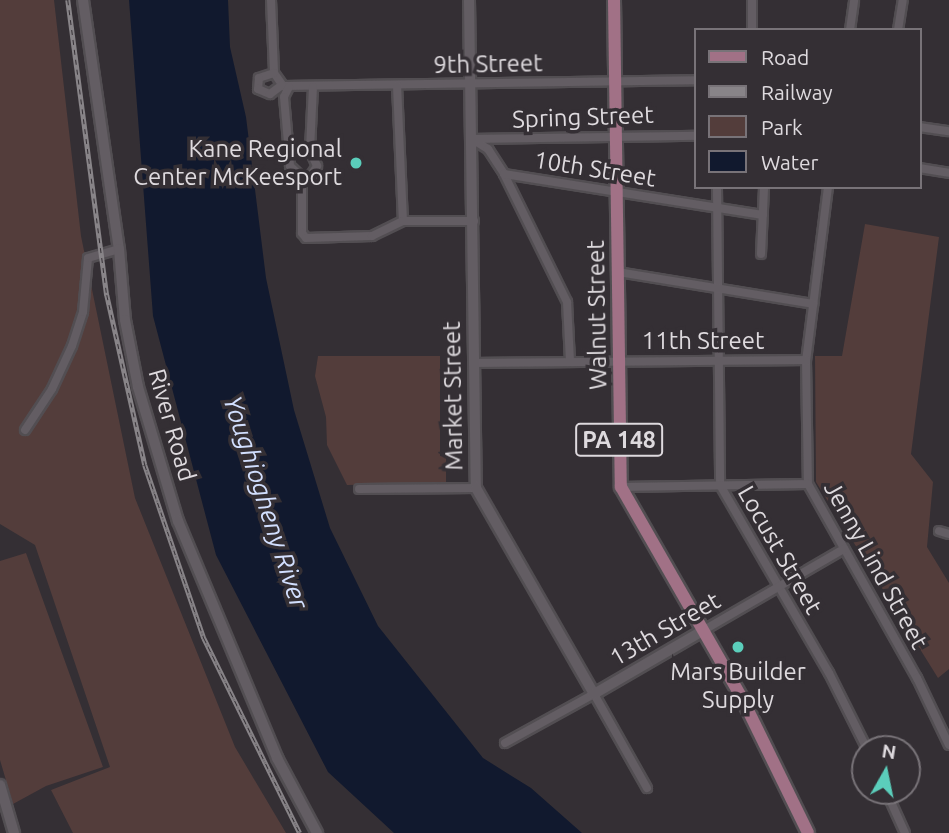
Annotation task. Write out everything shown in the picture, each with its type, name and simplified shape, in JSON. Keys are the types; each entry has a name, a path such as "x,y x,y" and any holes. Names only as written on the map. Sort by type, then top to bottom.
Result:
{"main road":[{"name":"Walnut Street","path":"614,0 621,487 743,698 808,833"}],"street":[{"name":"River Road","path":"83,0 119,249 125,320 138,387 178,522 277,758 317,833"},
{"path":"271,0 274,73 285,86 290,166 302,177 302,233 306,238 372,236 403,221 474,221"},
{"name":"Market Street","path":"469,0 476,488 647,788"},
{"path":"752,0 752,28"},
{"path":"850,28 854,0"},
{"path":"898,28 903,0"},
{"name":"9th Street","path":"274,73 259,78 258,89 270,94 285,86 694,80"},
{"path":"397,85 403,221"},
{"path":"302,177 311,175 317,166 310,150 313,86"},
{"path":"921,127 949,131"},
{"name":"Spring Street","path":"471,139 694,136"},
{"path":"471,139 488,149 504,174 567,302 570,362"},
{"path":"921,168 949,173"},
{"name":"10th Street","path":"504,174 763,215"},
{"name":"Locust Street","path":"717,189 720,485 780,587 859,735"},
{"path":"761,254 764,189"},
{"name":"Jenny Lind Street","path":"828,189 806,360 808,484 917,678 949,745"},
{"path":"25,429 52,389 72,346 83,312 88,258 119,249"},
{"path":"618,272 813,304"},
{"name":"11th Street","path":"474,363 806,360"},
{"path":"621,487 808,484"},
{"path":"359,489 476,488"},
{"path":"939,531 949,534"},
{"name":"13th Street","path":"505,743 844,549"},
{"path":"0,785 14,833"},
{"path":"892,805 905,833"}],"green space":[{"path":"0,0 54,0 81,236 135,498 235,747 286,833 73,833 51,790 110,767 35,545 0,524"},
{"path":"865,224 939,237 911,454 933,482 927,547 949,583 949,669 938,678 816,482 815,356 842,356"},
{"path":"318,356 440,356 440,456 446,457 446,483 347,485 327,445 326,417 315,376"},
{"path":"26,553 103,767 46,786 13,804 0,760 0,561"}],"water":[{"name":"Youghiogheny River","path":"129,0 228,0 230,47 246,117 266,278 294,410 330,528 378,626 483,758 531,788 582,833 394,833 328,772 216,555 153,316"}],"railway":[{"path":"68,0 107,295 145,465 204,638 300,833"}],"place":[{"name":"Kane Regional Center McKeesport","path":"356,163"},
{"name":"Mars Builder Supply","path":"738,647"}]}
